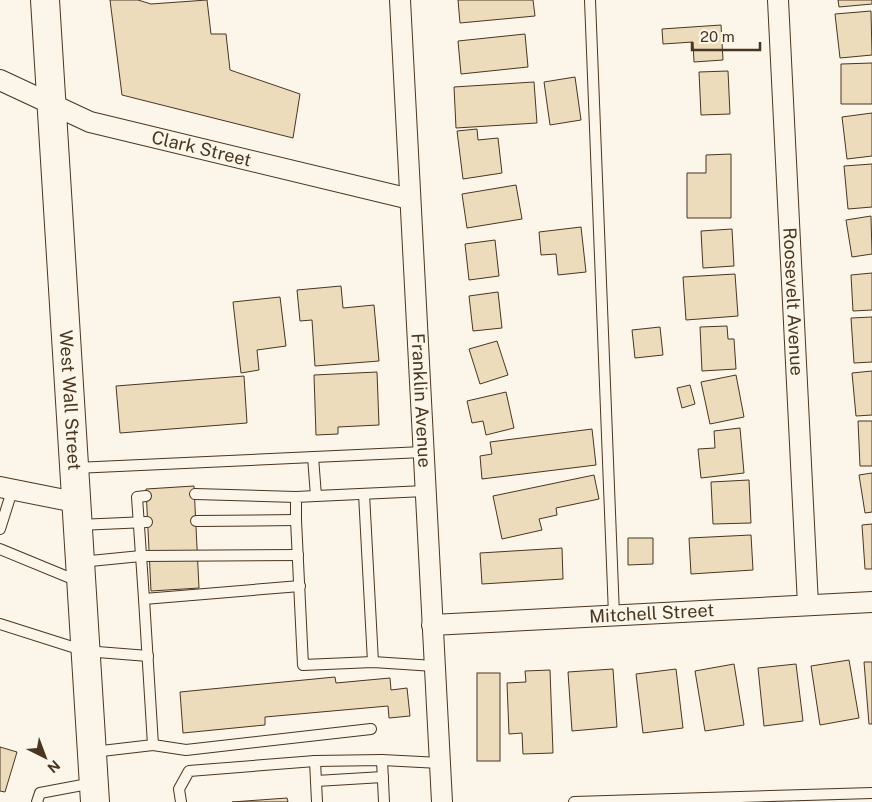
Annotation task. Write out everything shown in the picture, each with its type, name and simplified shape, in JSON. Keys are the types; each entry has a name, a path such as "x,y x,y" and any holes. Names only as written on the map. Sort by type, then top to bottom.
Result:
{"main road":[{"name":"West Wall Street","path":"45,0 94,793"}],"street":[{"name":"Franklin Avenue","path":"400,0 442,802"},
{"name":"Roosevelt Avenue","path":"778,0 808,605"},
{"name":"Clark Street","path":"0,80 90,122 410,200"},
{"path":"6,489 76,513"},
{"name":"Mitchell Street","path":"432,624 872,602"}],"lane":[{"path":"590,0 614,615"},
{"path":"73,468 423,452"},
{"path":"313,457 316,496"},
{"path":"0,530 6,489"},
{"path":"195,494 296,497 425,491"},
{"path":"364,494 373,662"},
{"path":"146,496 137,497 143,522 141,556 153,745"},
{"path":"296,497 303,665 373,662 434,666"},
{"path":"76,513 143,522"},
{"path":"196,521 296,520"},
{"path":"0,549 80,572 141,556 298,555"},
{"path":"144,599 300,586"},
{"path":"0,624 85,652 148,656"},
{"path":"92,752 153,745 186,750 371,729"},
{"path":"181,802 179,789 189,771 315,761 382,760 440,763"},
{"path":"382,760 384,802"},
{"path":"315,761 317,802"},
{"path":"316,781 383,777"},
{"path":"36,802 40,793 94,793"},
{"path":"574,802 872,793"}],"building":[{"path":"110,0 138,0 151,4 207,0 211,34 226,34 230,70 300,94 293,138 122,95"},
{"path":"458,0 533,0 535,16 460,23"},
{"path":"838,0 872,0 872,4 839,7"},
{"path":"871,11 872,55 840,58 835,14"},
{"path":"721,25 723,60 694,62 693,42 663,44 662,29"},
{"path":"525,34 528,67 461,74 458,41"},
{"path":"872,63 872,104 841,104 841,64"},
{"path":"728,71 730,114 701,115 699,72"},
{"path":"575,77 581,120 550,125 544,82"},
{"path":"534,82 537,123 456,128 454,87"},
{"path":"872,113 872,156 847,159 842,117"},
{"path":"477,129 478,140 498,138 502,173 463,179 457,131"},
{"path":"731,154 731,218 687,218 687,173 706,173 706,155"},
{"path":"872,164 872,207 848,209 844,166"},
{"path":"516,185 522,219 467,228 462,194"},
{"path":"871,216 872,254 852,257 846,220"},
{"path":"581,227 586,272 558,275 556,254 541,255 539,232"},
{"path":"732,229 734,266 703,268 701,231"},
{"path":"495,240 499,276 469,280 465,244"},
{"path":"872,273 872,310 853,311 851,275"},
{"path":"735,274 738,316 686,320 683,277"},
{"path":"341,286 343,308 374,305 379,361 315,366 312,320 300,321 297,290"},
{"path":"498,292 502,328 473,331 469,296"},
{"path":"280,297 286,346 257,350 259,370 241,373 233,302"},
{"path":"872,317 872,362 854,363 851,318"},
{"path":"727,326 728,339 734,339 736,369 702,371 700,327"},
{"path":"660,327 663,355 635,358 632,330"},
{"path":"497,341 508,375 480,384 469,349"},
{"path":"872,371 872,415 856,416 852,373"},
{"path":"377,372 379,425 338,427 338,434 316,435 314,375"},
{"path":"736,375 744,417 710,424 701,382"},
{"path":"244,376 247,423 120,433 116,386"},
{"path":"690,385 695,404 682,408 677,388"},
{"path":"506,392 514,428 486,435 483,421 472,423 467,401"},
{"path":"858,421 872,421 872,466 860,466"},
{"path":"740,428 744,473 701,478 698,449 715,448 714,431"},
{"path":"592,429 596,465 482,479 480,456 492,454 490,442"},
{"path":"872,473 872,512 865,513 859,475"},
{"path":"594,475 599,499 556,508 557,515 539,519 542,530 502,539 493,496"},
{"path":"749,480 751,523 713,524 711,482"},
{"path":"194,486 199,588 151,591 146,489"},
{"path":"872,524 872,569 865,569 862,525"},
{"path":"751,535 753,570 691,574 689,538"},
{"path":"628,538 653,538 653,564 628,565"},
{"path":"562,548 563,579 482,584 480,553"},
{"path":"849,660 859,718 820,725 811,666"},
{"path":"864,662 872,662 872,724 869,724"},
{"path":"734,664 744,725 705,731 695,671"},
{"path":"796,664 803,721 764,726 758,668"},
{"path":"613,669 617,727 572,731 568,672"},
{"path":"676,669 683,728 643,733 636,674"},
{"path":"550,670 553,753 523,754 522,733 509,734 507,683 526,682 525,671"},
{"path":"477,673 500,673 500,761 477,761"},
{"path":"335,677 336,683 390,678 391,690 407,688 410,716 389,718 388,706 265,717 265,725 183,733 180,692"},
{"path":"0,747 17,752 5,792 0,791"},
{"path":"287,798 288,802 232,802"}]}
